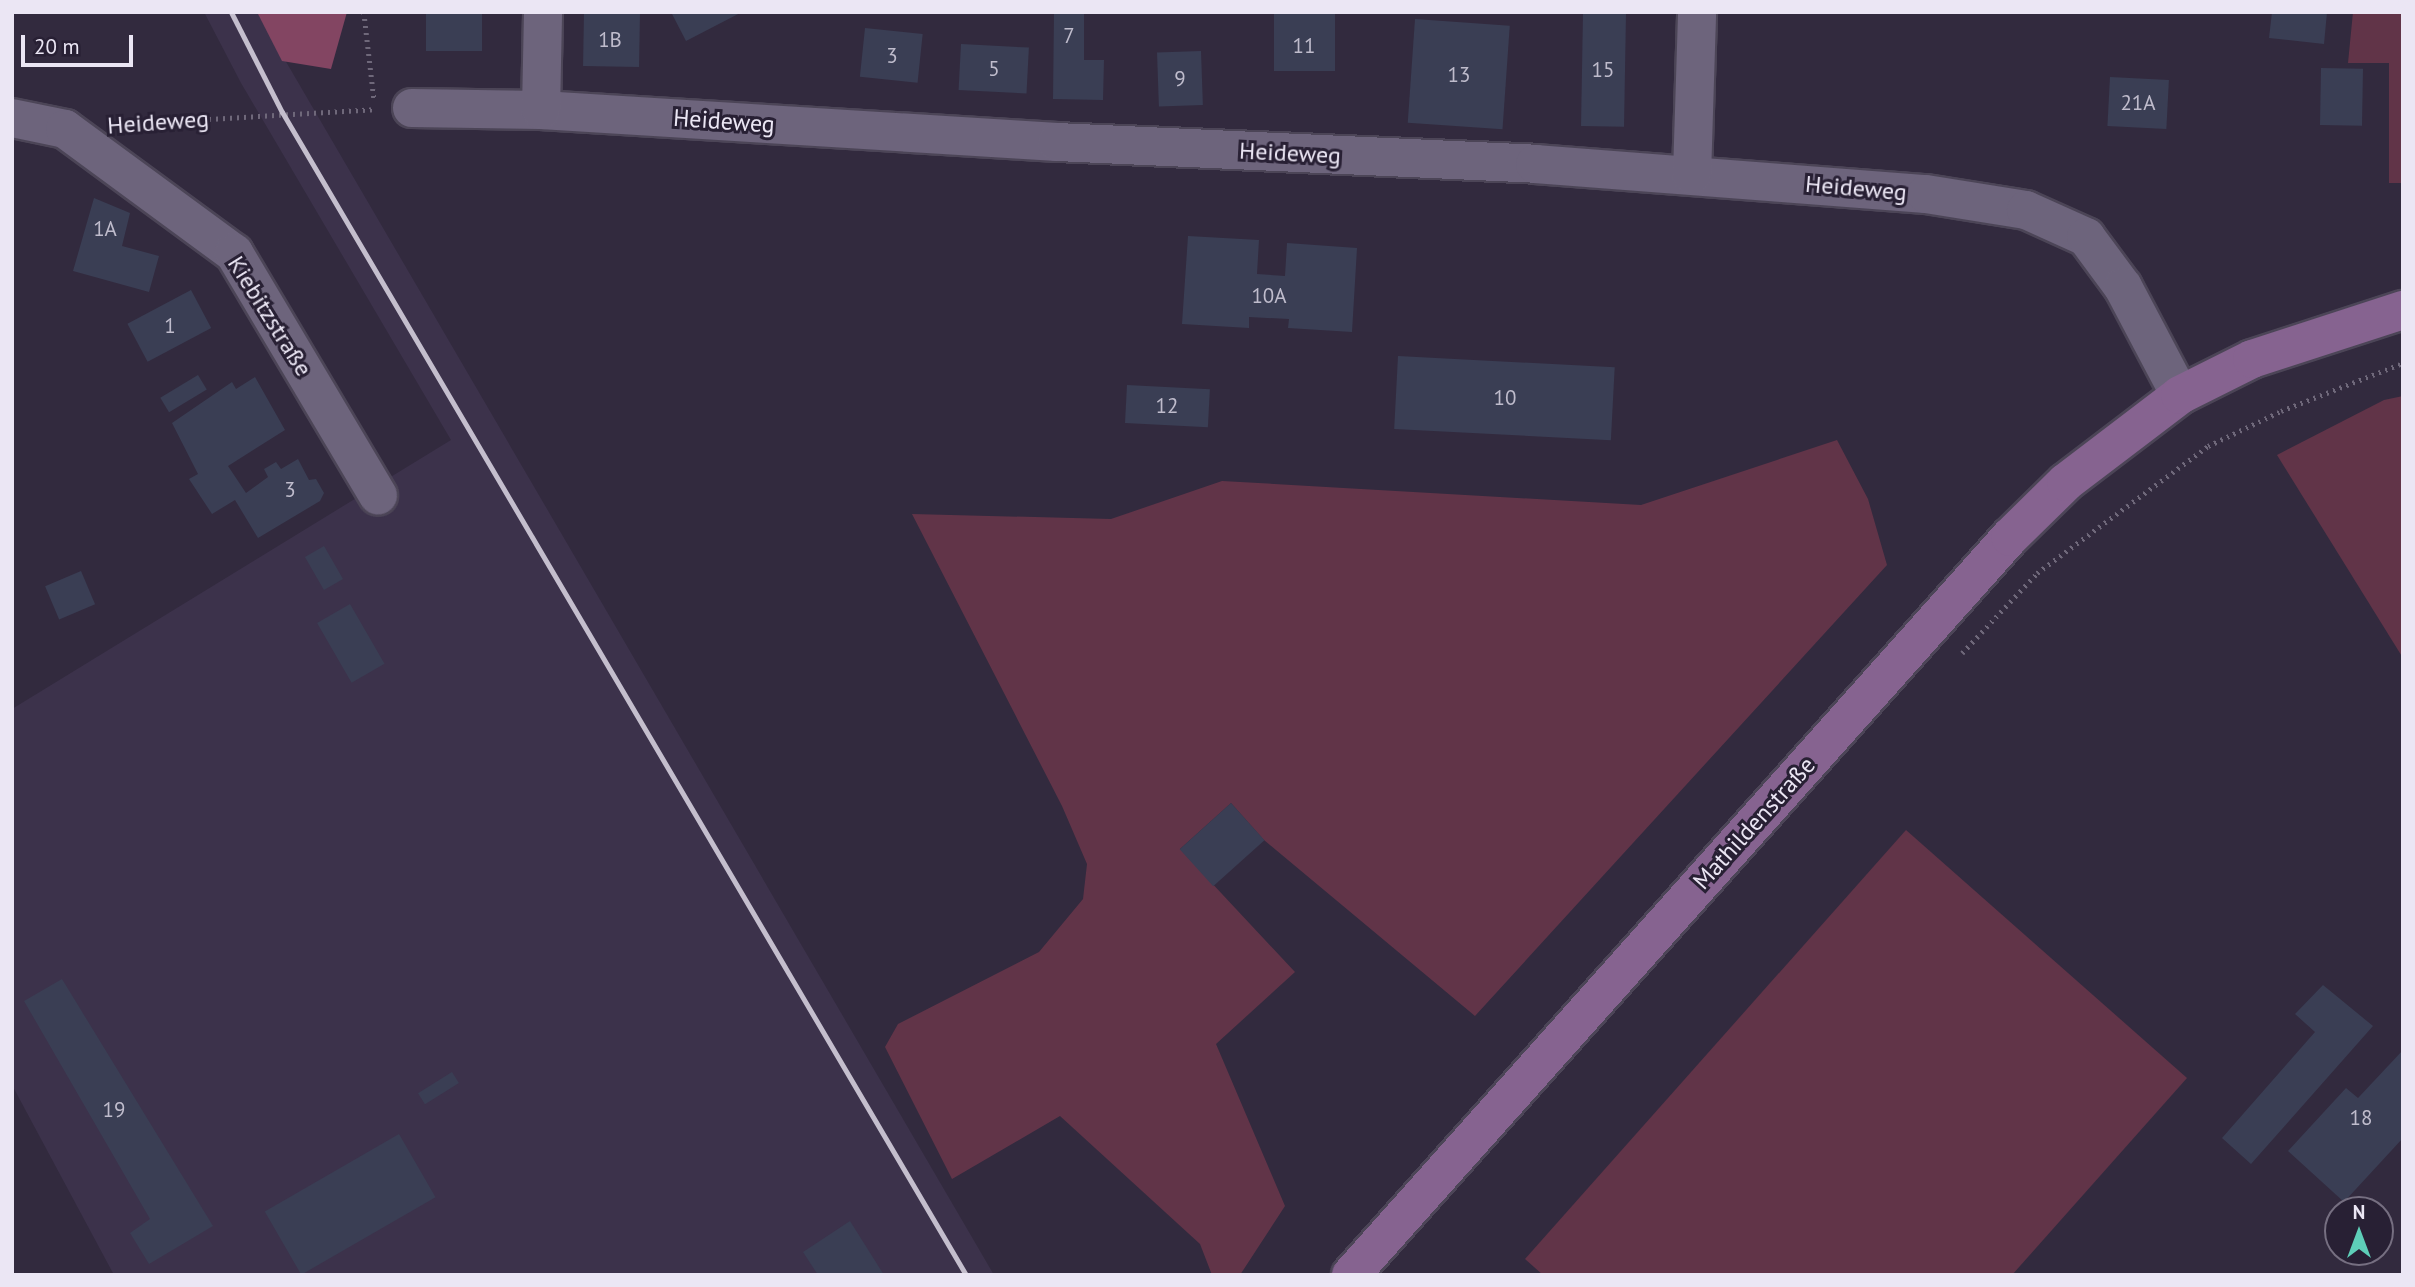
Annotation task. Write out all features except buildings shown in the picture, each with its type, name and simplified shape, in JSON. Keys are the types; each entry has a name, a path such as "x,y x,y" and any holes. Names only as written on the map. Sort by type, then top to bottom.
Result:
{"street":[{"path":"541,110 543,12"},
{"path":"1692,175 1697,12"},
{"name":"Heideweg","path":"393,108 541,110 1692,175 1926,194 2026,210 2086,237 2123,287 2180,395"},
{"name":"Kiebitzstraße","path":"12,118 65,129 234,253 379,496"},
{"path":"2180,395 2252,359 2403,310"},
{"name":"Mathildenstraße","path":"1351,1275 2010,537 2076,474 2180,395"}],"path":[{"path":"364,12 393,108"},
{"name":"Heideweg","path":"65,129 393,108"},
{"path":"1955,660 2037,573 2208,446 2281,411 2403,363"}],"shaded area":[{"path":"204,12 257,12 994,1275 114,1275 12,1085 12,709 451,440 241,83"},
{"path":"257,12 347,12 331,69 282,61"},
{"path":"2353,12 2403,12 2403,183 2389,183 2389,63 2348,63"},
{"path":"2403,396 2403,658 2277,455 2384,400"},
{"path":"1837,440 1868,499 1887,565 1475,1016 1264,840 1231,803 1180,849 1295,972 1216,1044 1285,1206 1240,1275 1212,1275 1200,1244 1060,1116 952,1179 885,1047 898,1024 1039,952 1083,899 1087,864 1062,806 912,514 1111,519 1222,481 1641,505"},
{"path":"1906,830 2187,1078 2012,1275 1543,1275 1525,1259"}],"railway":[{"path":"231,12 282,112 966,1275"}]}
